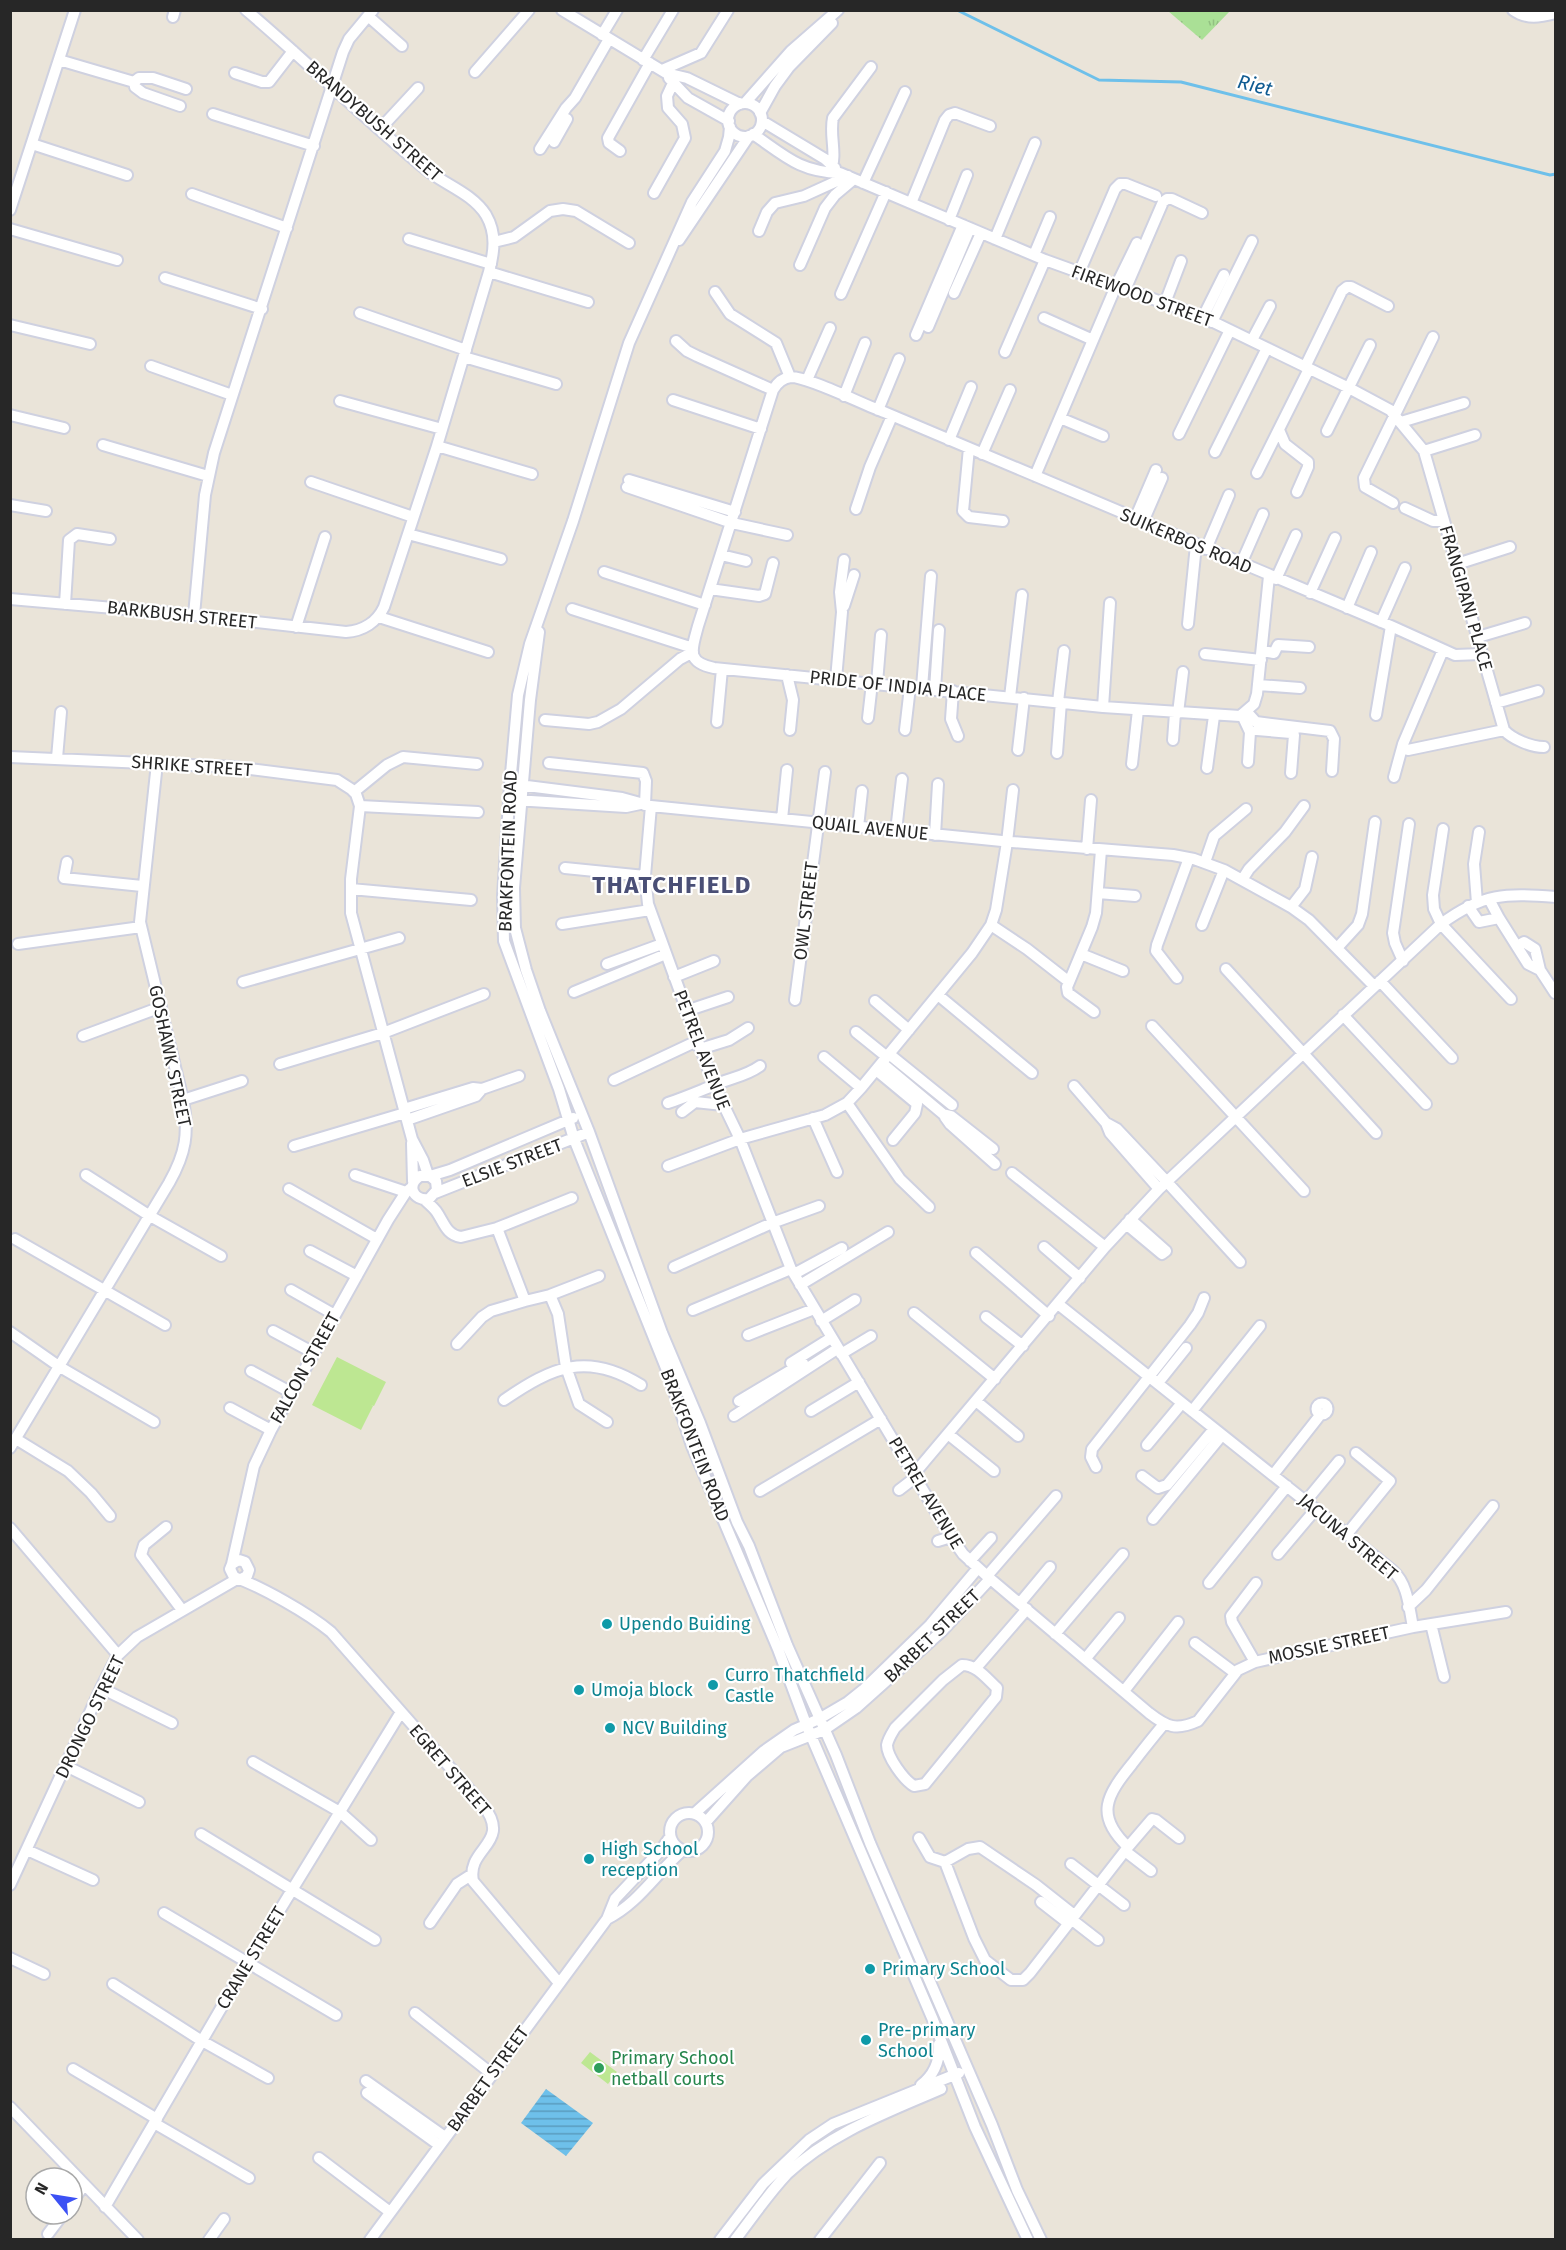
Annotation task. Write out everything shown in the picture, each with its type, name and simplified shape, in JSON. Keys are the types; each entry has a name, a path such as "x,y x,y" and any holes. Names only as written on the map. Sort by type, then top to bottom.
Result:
{"street":[{"path":"10,210 75,10"},
{"path":"475,72 529,10"},
{"path":"562,10 664,72 687,78 706,88 754,106 761,117"},
{"path":"540,149 575,98 617,10"},
{"path":"620,151 609,143 608,138 673,10"},
{"path":"664,72 701,53 728,10"},
{"path":"664,72 673,83 697,103 729,124 738,135 751,135 759,129 767,99 789,67 829,27 839,10"},
{"path":"729,124 731,111 742,103 791,51 839,10"},
{"path":"1513,10 1529,17 1556,13"},
{"name":"BRANDYBUSH STREET","path":"252,12 429,171 479,206 487,218 494,239"},
{"path":"194,615 208,476 346,44 370,13 402,46"},
{"path":"235,73 269,82 293,51"},
{"path":"58,60 135,82"},
{"path":"845,175 834,153 831,126 833,118 871,67"},
{"path":"135,82 139,78 153,78 186,89"},
{"path":"135,82 135,87 142,93 180,106"},
{"path":"654,194 685,138 682,124 668,108 667,96 673,83"},
{"path":"380,129 418,88"},
{"path":"697,103 706,88"},
{"path":"800,265 825,208 845,175 905,92"},
{"path":"554,142 574,107 575,98"},
{"path":"911,203 949,115 955,113 990,126"},
{"path":"213,114 314,146"},
{"name":"FIREWOOD STREET","path":"761,117 845,175 1045,260 1208,319 1349,388 1385,407 1424,451"},
{"name":"BRAKFONTEIN ROAD","path":"729,124 729,137 725,151 692,202 629,343 539,623 530,644 520,687 508,799 503,896 504,941 559,1089 574,1139 668,1373 692,1446 773,1639 810,1735 933,2020 975,2127 1036,2239"},
{"name":"FIREWOOD STREET","path":"751,135 801,166 814,171 845,175"},
{"name":"BRAKFONTEIN ROAD","path":"670,252 689,228 751,135"},
{"path":"995,239 1035,143"},
{"path":"32,144 127,175"},
{"path":"801,166 810,150"},
{"path":"759,231 767,212 775,203 804,196 845,175"},
{"path":"949,219 967,175"},
{"path":"1079,273 1115,189 1120,184 1126,184 1156,196"},
{"path":"841,294 886,192"},
{"path":"192,194 287,228"},
{"path":"1035,476 1093,340 1163,202 1172,199 1202,213"},
{"path":"488,652 379,616 384,607 437,446 490,268 494,239 514,237 550,212 563,208 576,211 628,243"},
{"path":"1034,255 1050,217"},
{"path":"928,327 966,227"},
{"path":"916,335 966,227"},
{"path":"10,229 117,260"},
{"path":"954,293 981,233"},
{"path":"409,238 588,302"},
{"path":"1208,319 1252,241"},
{"path":"1121,288 1137,243"},
{"path":"1005,352 1045,260"},
{"path":"1165,303 1181,261"},
{"path":"1208,319 1224,275"},
{"path":"165,278 262,309"},
{"path":"1257,473 1342,291 1347,287 1352,287 1388,306"},
{"path":"715,292 729,314 776,343 799,378"},
{"path":"1252,340 1270,306"},
{"path":"360,313 465,354 556,384"},
{"path":"1044,318 1093,340"},
{"path":"751,319 782,340 799,378"},
{"path":"10,325 90,344"},
{"path":"799,378 830,328"},
{"path":"1179,434 1230,330"},
{"path":"1393,503 1365,487 1363,483 1398,419 1433,337"},
{"path":"676,341 697,357 774,389"},
{"path":"844,396 865,343"},
{"path":"1327,431 1370,345"},
{"path":"1215,452 1267,348"},
{"path":"856,509 870,467 899,359"},
{"path":"151,366 232,395"},
{"path":"884,413 900,375"},
{"path":"545,720 589,724 608,717 693,650 705,604 774,389 782,380 799,378"},
{"name":"SUIKERBOS ROAD","path":"799,378 1443,650 1458,655 1482,654"},
{"path":"949,440 971,387"},
{"path":"982,454 1010,390"},
{"path":"674,400 760,429"},
{"path":"340,401 442,429"},
{"path":"1398,419 1464,403"},
{"path":"10,415 64,428"},
{"path":"1060,418 1104,436"},
{"path":"1279,430 1285,444 1308,462 1297,492"},
{"path":"1424,451 1475,435"},
{"path":"103,445 208,476"},
{"path":"437,446 532,474"},
{"path":"969,448 963,512 969,517 1003,521"},
{"name":"FRANGIPANI PLACE","path":"1424,451 1505,732"},
{"path":"1139,521 1159,474"},
{"path":"311,482 413,517"},
{"path":"735,512 628,484 732,523 787,535"},
{"path":"1188,624 1201,547 1229,495"},
{"path":"10,505 46,511"},
{"path":"1405,508 1433,520 1444,521"},
{"path":"1241,564 1263,514"},
{"path":"65,604 69,540 77,534 110,539"},
{"path":"408,534 501,559"},
{"path":"1244,714 1254,704 1273,577 1296,535"},
{"path":"296,627 325,537"},
{"path":"1310,593 1335,538"},
{"path":"1457,564 1510,548"},
{"path":"1347,608 1371,552"},
{"path":"721,555 746,561"},
{"path":"837,679 843,560"},
{"path":"710,589 759,596 765,594 772,563"},
{"path":"1373,711 1386,624 1405,568"},
{"path":"604,572 705,604"},
{"path":"842,612 854,575"},
{"path":"928,688 931,576"},
{"path":"1010,696 1022,595"},
{"name":"BARKBUSH STREET","path":"10,599 352,632 363,628 379,616"},
{"path":"928,688 936,600"},
{"path":"1103,707 1110,603"},
{"path":"572,609 693,650"},
{"name":"BRAKFONTEIN ROAD","path":"539,623 514,888 515,928 523,959 540,1011 589,1132 662,1333 700,1423 787,1645 969,2072 1036,2239"},
{"path":"1478,637 1525,623"},
{"path":"928,688 939,630"},
{"path":"868,718 881,635"},
{"path":"1205,657 1261,658 1274,653 1278,645 1277,638 1264,636"},
{"path":"1278,645 1309,647"},
{"name":"PRIDE OF INDIA PLACE","path":"693,650 695,660 699,664 722,669 1103,707 1214,716 1244,714"},
{"path":"1394,777 1403,744 1443,650"},
{"path":"1057,753 1064,651"},
{"path":"717,722 722,669"},
{"path":"1173,740 1183,672"},
{"path":"787,675 792,700 790,730"},
{"path":"1258,685 1300,688"},
{"path":"904,730 909,687"},
{"path":"953,691 951,725 958,736"},
{"path":"1496,703 1538,692"},
{"path":"1018,750 1024,698"},
{"path":"1062,702 1064,741"},
{"path":"1132,764 1138,710"},
{"path":"57,758 61,712"},
{"path":"1244,714 1256,726 1294,735 1291,773"},
{"path":"1244,714 1250,732 1250,763 1256,726"},
{"path":"1208,768 1214,716"},
{"path":"1256,726 1330,731 1334,739 1332,771"},
{"path":"1438,750 1505,732"},
{"path":"1408,750 1505,732 1540,747 1556,751"},
{"name":"SHRIKE STREET","path":"10,757 234,767 324,778 344,783 354,792"},
{"path":"398,1205 428,1197 436,1181 428,1175 412,1140 351,913 351,889 360,806 354,792 387,765 403,757 477,764"},
{"name":"GOSHAWK STREET","path":"13,1444 150,1216 177,1169 185,1147 187,1118 141,927 142,886 157,763"},
{"name":"PETREL AVENUE","path":"549,763 643,773 646,781 645,891 714,1085 740,1138 772,1223 800,1285 951,1537 963,1554 981,1571 1164,1724"},
{"path":"782,819 787,770"},
{"name":"OWL STREET","path":"795,1000 825,772"},
{"path":"897,831 902,779"},
{"path":"935,835 938,784"},
{"name":"QUAIL AVENUE","path":"510,785 590,799"},
{"path":"668,1166 740,1138 825,1115 847,1103 861,1088 978,945 991,925 996,910 1008,842 1013,790"},
{"path":"858,827 862,791"},
{"name":"QUAIL AVENUE","path":"508,799 628,799 645,805 1189,858 1204,862 1224,870 1309,920 1377,983 1452,1058"},
{"path":"1091,800 1094,868 1091,902"},
{"path":"360,806 478,812"},
{"path":"1242,880 1249,869 1285,832 1304,806"},
{"path":"1204,862 1214,836 1246,809"},
{"path":"1337,948 1358,926 1362,914 1375,822"},
{"path":"1403,961 1393,933 1410,824"},
{"path":"1443,829 1433,895 1434,909 1441,924 1511,999"},
{"path":"1479,832 1474,864 1473,904 1479,922 1499,918"},
{"path":"1093,849 1098,893 1096,913 1067,987 1068,993 1094,1012"},
{"path":"1290,907 1305,889 1312,857"},
{"path":"1177,978 1156,951 1189,858"},
{"path":"67,862 64,878 142,886"},
{"path":"565,868 645,876"},
{"path":"1202,925 1224,870"},
{"path":"351,889 471,900"},
{"path":"1098,893 1135,896"},
{"path":"899,1490 915,1476 1080,1278 1163,1185 1441,924 1473,904 1510,894 1556,897"},
{"path":"1490,899 1517,946 1524,942 1535,949 1540,970 1555,993"},
{"path":"562,924 650,910"},
{"path":"991,925 1068,981"},
{"path":"18,944 141,927"},
{"path":"243,982 399,938"},
{"path":"607,964 664,949"},
{"path":"589,979 664,949"},
{"path":"574,992 664,949"},
{"path":"1081,954 1123,971"},
{"path":"674,977 714,961"},
{"path":"1226,969 1376,1133"},
{"path":"280,1064 383,1033 484,994"},
{"path":"938,995 1032,1072"},
{"path":"686,1011 728,997"},
{"path":"875,1001 909,1030"},
{"path":"83,1036 161,1007"},
{"path":"1343,1015 1426,1104"},
{"path":"1152,1026 1304,1191"},
{"path":"614,1080 698,1045 729,1040 748,1028"},
{"path":"856,1032 884,1061 943,1114 950,1124 995,1164"},
{"path":"824,1057 861,1088"},
{"path":"884,1061 952,1105"},
{"path":"884,1061 918,1104 915,1113 893,1140"},
{"path":"668,1103 748,1075 760,1066"},
{"path":"294,1146 405,1114 473,1088 482,1089 519,1076"},
{"path":"183,1100 242,1081"},
{"path":"1074,1086 1106,1123 1110,1133 1124,1143 1240,1262"},
{"path":"682,1112 695,1102 723,1105"},
{"path":"847,1103 900,1179 929,1207"},
{"name":"ELSIE STREET","path":"428,1175 450,1170 582,1114"},
{"path":"943,1114 951,1116 993,1149"},
{"path":"813,1118 837,1172"},
{"name":"ELSIE STREET","path":"428,1197 589,1132"},
{"path":"412,1140 410,1186 414,1195 428,1197"},
{"path":"1012,1173 1106,1248"},
{"path":"86,1175 150,1216 221,1257"},
{"path":"355,1175 410,1186"},
{"path":"410,1186 420,1176 428,1175"},
{"name":"FALCON STREET","path":"235,1573 238,1542 254,1466 271,1430 376,1241 410,1186"},
{"path":"289,1189 376,1241"},
{"path":"428,1197 446,1229 455,1236 461,1237 497,1228 572,1198"},
{"path":"299,1201 376,1241"},
{"path":"674,1267 772,1223 819,1206"},
{"path":"1128,1222 1146,1237"},
{"path":"497,1228 525,1301"},
{"path":"800,1285 888,1232"},
{"path":"15,1239 165,1325"},
{"path":"1044,1247 1080,1278"},
{"path":"693,1310 793,1271 842,1248"},
{"path":"310,1251 357,1276"},
{"path":"976,1253 1049,1316"},
{"path":"457,1344 482,1317 491,1311 549,1295 599,1276"},
{"path":"291,1290 335,1315"},
{"path":"549,1295 558,1314 566,1367 579,1404 607,1422"},
{"path":"1154,1379 1198,1313 1204,1298"},
{"path":"821,1321 855,1300"},
{"name":"JACUNA STREET","path":"1058,1305 1398,1575 1404,1587 1413,1627"},
{"path":"748,1335 814,1309"},
{"path":"914,1313 995,1379"},
{"path":"986,1317 1023,1346"},
{"path":"1192,1411 1260,1326"},
{"path":"273,1331 314,1353"},
{"path":"10,1332 60,1367 154,1422"},
{"path":"778,1371 836,1346 871,1336"},
{"path":"739,1401 836,1346"},
{"path":"734,1416 836,1346"},
{"path":"1096,1467 1091,1457 1092,1449 1154,1379 1186,1348"},
{"path":"504,1400 537,1378 566,1367 601,1368 615,1371 641,1385"},
{"path":"251,1371 292,1393"},
{"path":"812,1411 859,1382"},
{"path":"976,1401 1018,1436"},
{"path":"1147,1445 1182,1403"},
{"path":"230,1408 271,1430"},
{"path":"1271,1473 1319,1413"},
{"path":"760,1491 881,1419"},
{"path":"1142,1476 1158,1488 1167,1485 1218,1432"},
{"path":"1153,1519 1218,1432"},
{"path":"948,1434 994,1471"},
{"path":"13,1444 68,1471 91,1493 110,1516"},
{"path":"1347,1534 1390,1481 1356,1453"},
{"path":"1306,1501 1339,1461"},
{"name":"JACUNA STREET","path":"1209,1583 1287,1485"},
{"path":"981,1571 1056,1496"},
{"path":"981,1571 1043,1502"},
{"path":"1408,1607 1426,1590 1493,1506"},
{"path":"1278,1554 1316,1509"},
{"path":"166,1527 144,1545 141,1556 182,1610"},
{"path":"10,1528 118,1655"},
{"path":"938,1541 951,1537"},
{"path":"981,1571 991,1538"},
{"path":"238,1542 259,1588"},
{"path":"1053,1632 1124,1554"},
{"path":"1053,1632 1112,1558"},
{"path":"235,1573 239,1560 247,1566"},
{"name":"DRONGO STREET","path":"10,1885 118,1655 137,1637 216,1589 235,1573 247,1576 247,1566"},
{"path":"976,1668 1050,1567"},
{"name":"BARBET STREET","path":"695,1813 764,1751 806,1724 848,1702 863,1690 981,1571"},
{"name":"BARBET STREET","path":"706,1822 747,1776 781,1747 824,1730 856,1708 947,1626 981,1571"},
{"name":"EGRET STREET","path":"235,1573 313,1618 330,1632 492,1816 495,1823 494,1831 474,1865 471,1875"},
{"path":"1255,1662 1232,1622 1231,1616 1256,1583"},
{"name":"MOSSIE STREET","path":"1164,1724 1179,1726 1198,1721 1235,1673 1255,1662 1413,1627 1506,1611"},
{"path":"937,1617 947,1626"},
{"path":"1086,1658 1119,1618"},
{"path":"1121,1689 1178,1622"},
{"path":"1431,1624 1444,1677"},
{"path":"1195,1643 1235,1673"},
{"path":"1121,1689 1152,1646"},
{"path":"971,1665 976,1668 997,1688 996,1696 925,1784 919,1786 909,1783 899,1771 888,1750 890,1736 895,1728 957,1667 971,1665"},
{"path":"101,1688 172,1723"},
{"name":"CRANE STREET","path":"105,2207 248,1962 401,1712"},
{"path":"1151,1871 1126,1849 1112,1828 1107,1800 1116,1783 1164,1724"},
{"path":"253,1762 340,1812 370,1840"},
{"path":"66,1766 139,1802"},
{"path":"689,1812 695,1813 706,1822 709,1831 704,1844 695,1850 683,1850 675,1845 670,1837 670,1827 677,1816 689,1812"},
{"path":"945,1862 981,1954 985,1960 1011,1980 1023,1980 1152,1819 1179,1838"},
{"path":"201,1834 375,1940"},
{"name":"BARBET STREET","path":"370,2240 607,1919 615,1899 661,1850 670,1837"},
{"path":"919,1838 930,1857 945,1862 968,1849 980,1847 1036,1885 1071,1919 1098,1940"},
{"path":"27,1850 93,1880"},
{"name":"BARBET STREET","path":"607,1919 632,1904 665,1866 683,1850"},
{"path":"1071,1864 1124,1905"},
{"path":"430,1923 457,1884 471,1875 480,1893 559,1983"},
{"path":"1041,1902 1071,1919"},
{"path":"164,1913 336,2015"},
{"path":"10,1958 44,1974"},
{"path":"113,1984 202,2041 268,2079"},
{"path":"415,2013 492,2074"},
{"path":"909,2095 930,2078 936,2068 939,2048 933,2020"},
{"path":"73,2069 249,2178"},
{"path":"720,2240 763,2184 809,2140 833,2124 969,2072"},
{"path":"735,2240 787,2175 810,2155 837,2136 955,2078"},
{"path":"366,2081 442,2141"},
{"path":"367,2093 442,2141"},
{"path":"10,2107 66,2166"},
{"path":"319,2158 390,2212"},
{"path":"820,2240 880,2163"},
{"path":"84,2185 138,2240"},
{"path":"209,2240 224,2219"},
{"path":"48,2234 54,2226"}],"green space":[{"path":"1168,11 1230,11 1202,40"},
{"path":"337,1357 386,1382 374,1406 371,1405 373,1406 361,1430 312,1405"},
{"name":"Primary School netball courts","path":"590,2052 617,2072 608,2084 581,2063"}],"water":[{"path":"546,2089 593,2123 566,2156 521,2123"}],"waterway":[{"name":"Riet","path":"957,10 1099,80 1181,82 1550,175 1556,174"}],"place":[{"name":"Upendo Buiding","path":"607,1624"},
{"name":"Curro Thatchfield Castle","path":"713,1685"},
{"name":"Umoja block","path":"579,1690"},
{"name":"NCV Building","path":"610,1728"},
{"name":"High School reception","path":"589,1859"},
{"name":"Primary School","path":"870,1969"},
{"name":"Pre-primary School","path":"866,2040"},
{"name":"Primary School netball courts","path":"599,2068"}],"district":[{"name":"THATCHFIELD","path":"672,885"}]}
